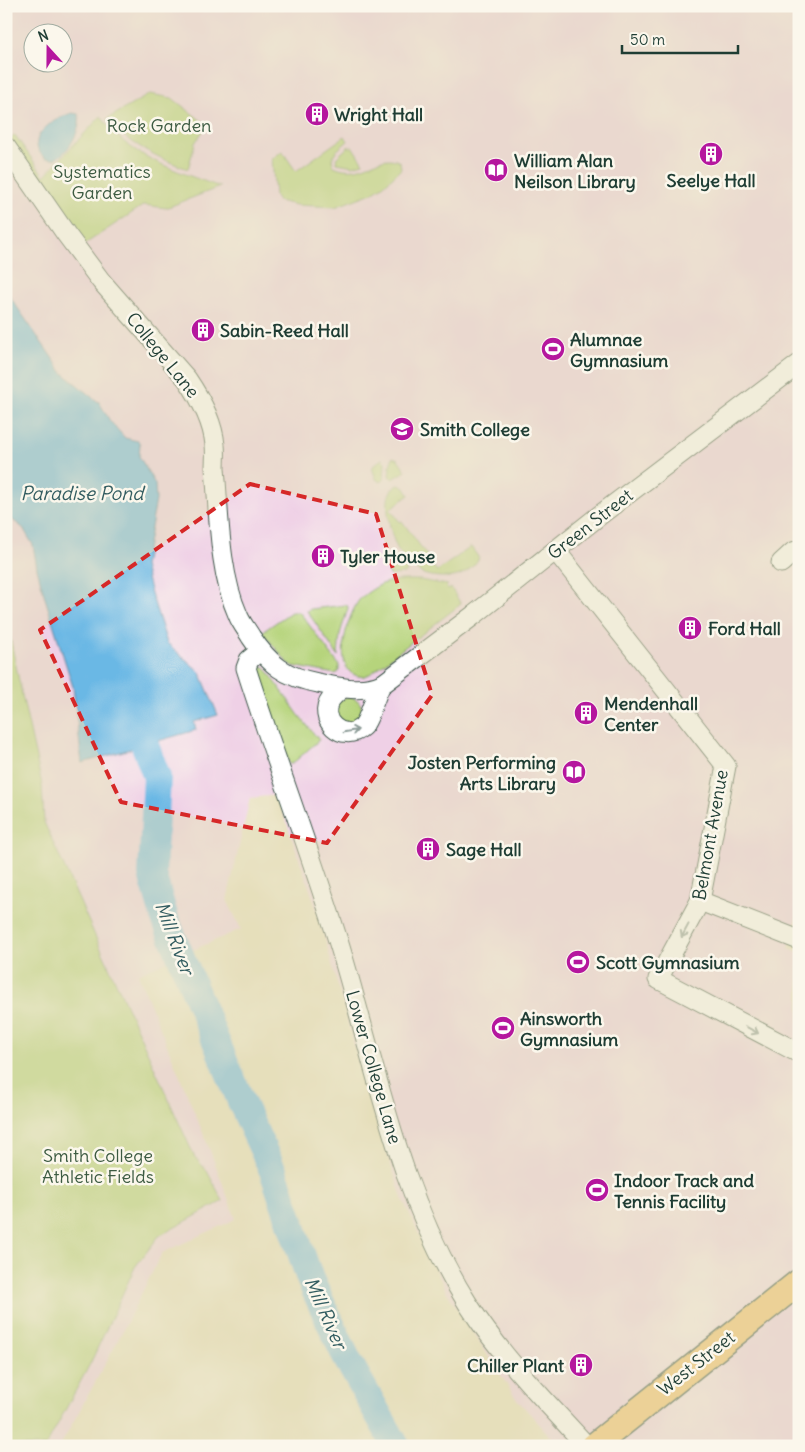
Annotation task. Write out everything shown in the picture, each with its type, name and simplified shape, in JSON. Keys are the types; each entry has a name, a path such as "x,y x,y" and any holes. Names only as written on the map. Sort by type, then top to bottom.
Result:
{"main road":[{"name":"West Street","path":"594,1446 799,1282"}],"street":[{"name":"College Lane","path":"6,147 101,281 187,380 201,402 215,444 221,539 229,586 237,614 260,651"},
{"name":"Green Street","path":"260,651 277,668 300,680 342,688 368,689 381,685 467,621 600,515 799,364"},
{"path":"781,563 793,552 799,550"},
{"name":"Belmont Avenue","path":"556,551 726,766 700,901 658,979 799,1053"},
{"name":"Lower College Lane","path":"260,651 249,660 246,668 320,884 353,991 392,1135 414,1196 448,1270 477,1318 511,1362 588,1446"},
{"path":"342,688 330,699 327,712 328,719 336,729 348,733 357,731 367,722 381,685"},
{"path":"700,901 799,940"}],"highlighted area":[{"path":"250,484 376,514 432,695 327,843 121,802 40,630"}],"shaded area":[{"name":"Smith College","path":"6,6 799,6 799,908 789,948 799,952 799,1446 630,1446 627,1444 624,1446 559,1446 515,1397 446,1291 402,1198 368,1095 317,910 277,795 250,798 227,900 241,929 138,974 236,1219 162,1253 114,1348 60,1446 6,1446"}],"green space":[{"name":"Rock Garden","path":"150,94 172,98 207,125 195,143 188,169 144,149 123,135 107,119"},
{"name":"Systematics Garden","path":"101,116 111,130 138,152 170,168 220,187 166,208 144,205 85,244 10,139 15,135 44,176"},
{"path":"345,136 348,141 334,155 334,166 354,169 385,159 392,159 400,162 401,169 383,186 372,193 335,207 296,205 278,201 275,196 272,159 282,151 296,171"},
{"path":"349,146 350,148 352,146 363,163 353,166 337,163 336,158"},
{"path":"393,457 398,459 406,471 393,479 389,476"},
{"path":"382,459 385,462 384,480 380,482 376,479 372,468"},
{"path":"399,485 405,488 409,495 390,509 400,522 402,521 437,571 471,547 479,558 469,570 455,577 430,576 418,571 404,557 394,541 388,513 389,495 393,488"},
{"path":"397,558 407,572 390,575 389,572 393,560"},
{"path":"420,580 448,585 446,587 448,590 451,588 461,604 371,673 360,676 348,670 344,662 344,639 355,606 360,599 373,589 387,582"},
{"path":"347,605 348,608 340,634 338,656 307,611"},
{"path":"291,612 301,614 339,665 339,672 335,674 293,666 287,662 262,632"},
{"name":"Smith College Athletic Fields","path":"6,617 42,785 44,822 194,1156 207,1171 223,1201 159,1236 135,1267 91,1362 46,1446 6,1446"},
{"path":"259,666 265,667 319,740 292,764 289,764 257,671"},
{"path":"349,697 358,701 362,710 358,719 349,723 340,719 336,710 340,701"}],"water":[{"path":"72,113 78,114 79,126 69,147 58,157 53,159 45,158 39,151 38,137 49,125"},
{"name":"Paradise Pond","path":"6,291 62,372 99,402 110,421 125,438 138,441 140,444 139,456 155,484 156,500 144,566 150,590 167,643 200,672 218,715 194,722 196,730 82,763 73,687 45,598 33,545 23,528 6,515"}],"waterway":[{"name":"Mill River","path":"132,711 157,777 152,874 165,919 243,1106 273,1171 310,1279 347,1359 396,1446"}],"place":[{"name":"Wright Hall","path":"317,114"},
{"name":"Seelye Hall","path":"711,154"},
{"name":"William Alan Neilson Library","path":"496,170"},
{"name":"Sabin-Reed Hall","path":"203,330"},
{"name":"Alumnae Gymnasium","path":"553,349"},
{"name":"Smith College","path":"402,429"},
{"name":"Tyler House","path":"323,556"},
{"name":"Ford Hall","path":"690,628"},
{"name":"Mendenhall Center","path":"586,713"},
{"name":"Josten Performing Arts Library","path":"574,772"},
{"name":"Sage Hall","path":"428,849"},
{"name":"Scott Gymnasium","path":"578,962"},
{"name":"Ainsworth Gymnasium","path":"503,1028"},
{"name":"Indoor Track and Tennis Facility","path":"597,1190"},
{"name":"Chiller Plant","path":"581,1365"}]}
